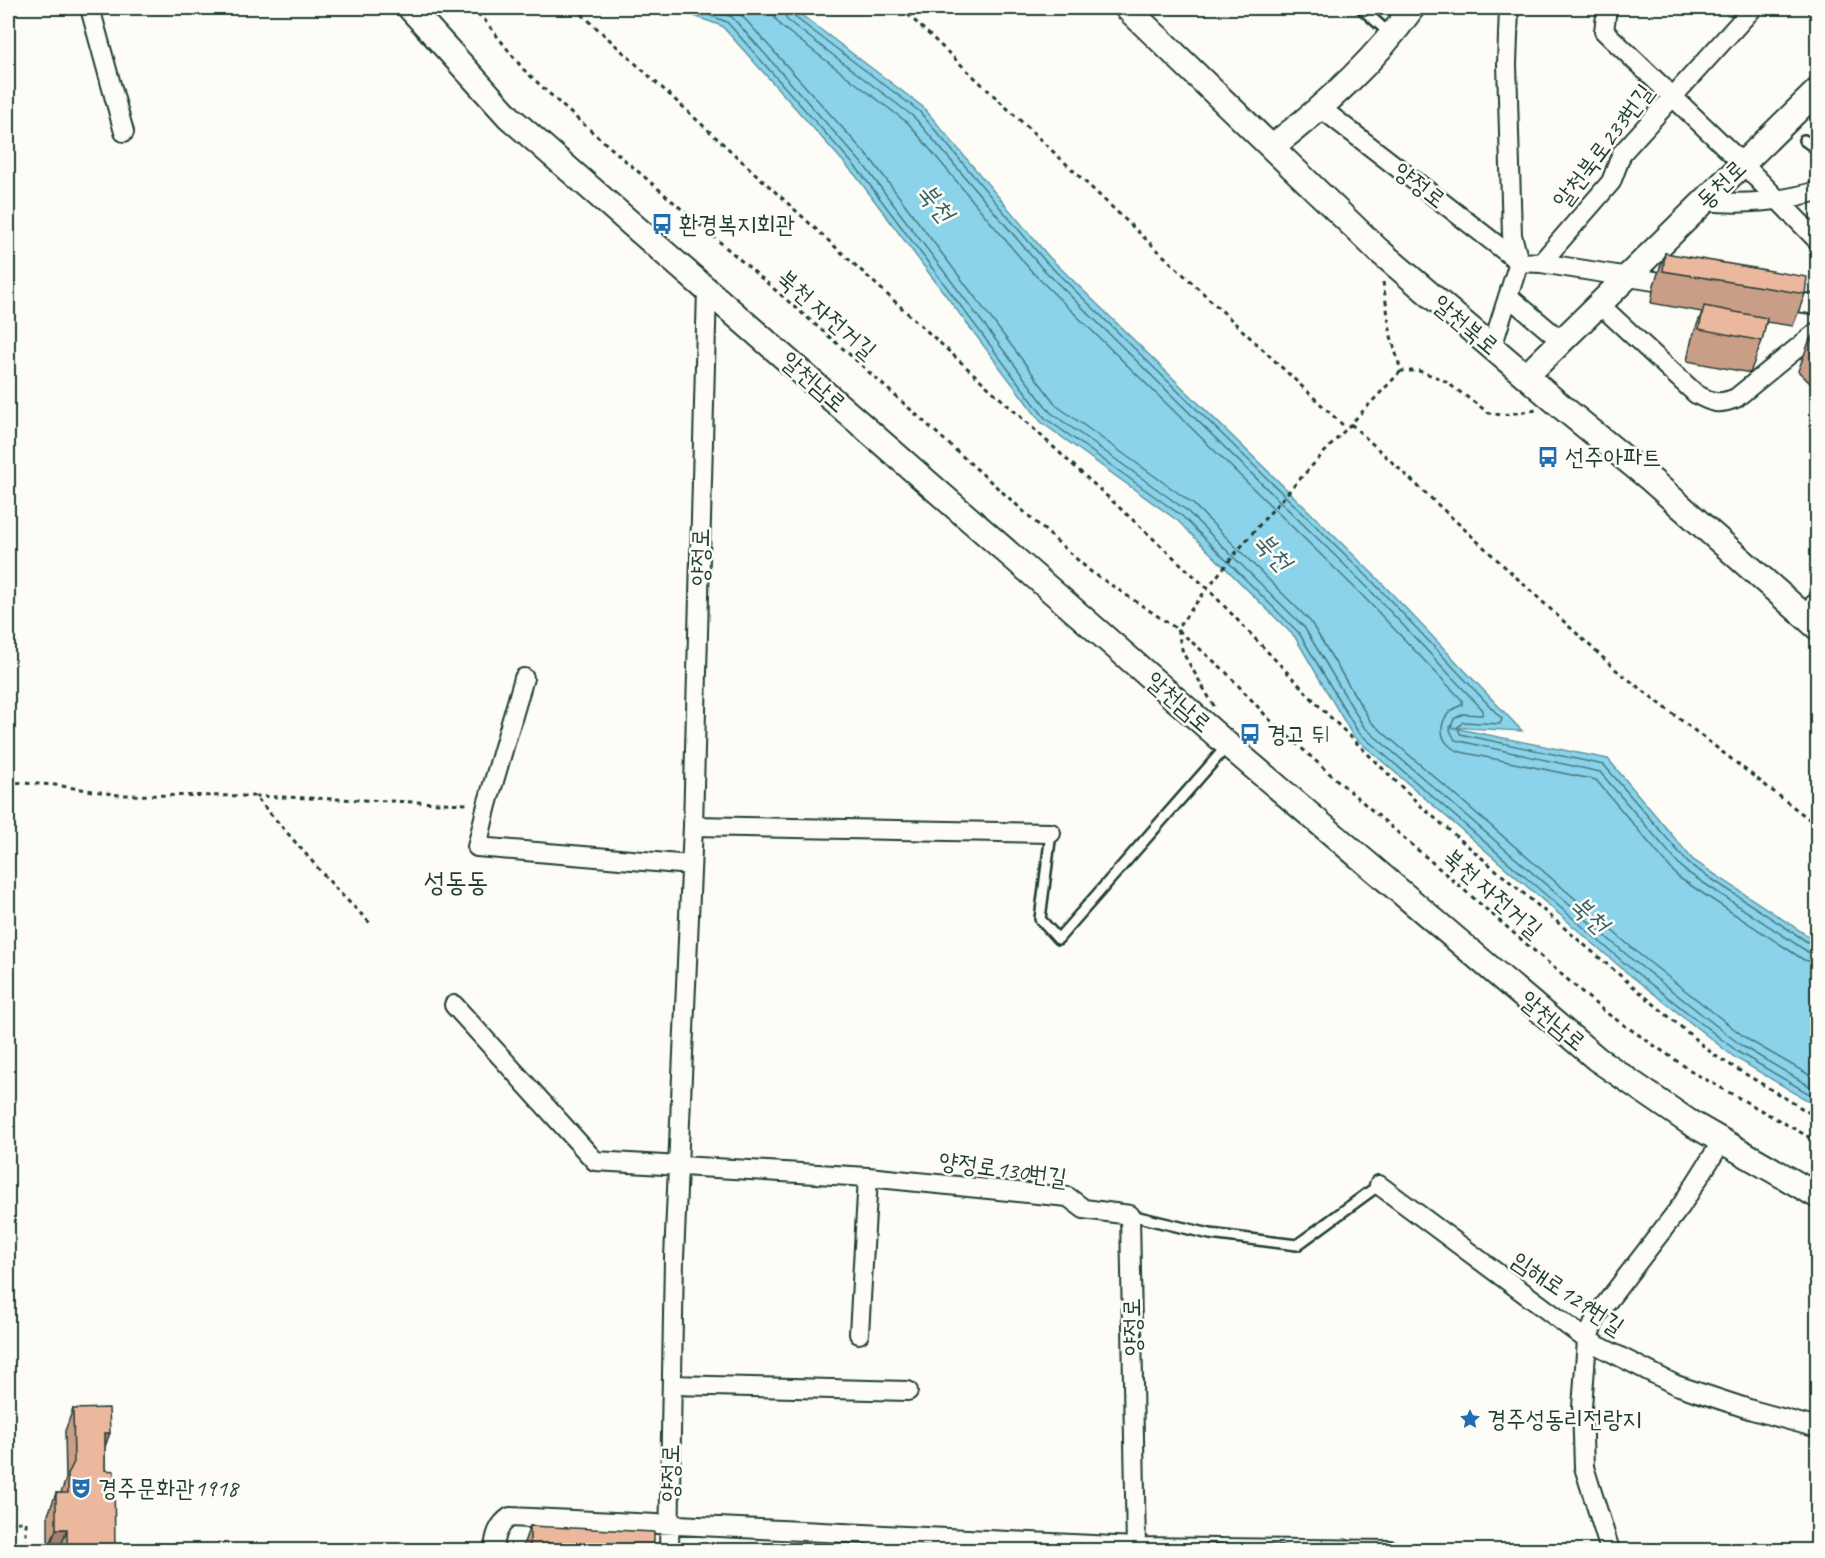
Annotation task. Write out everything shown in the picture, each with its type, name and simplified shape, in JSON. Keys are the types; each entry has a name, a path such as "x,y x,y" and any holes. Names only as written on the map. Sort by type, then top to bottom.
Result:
{"street":[{"path":"90,8 124,132"},
{"name":"알천남로","path":"410,8 509,117 1228,745 1597,1059 1689,1122 1818,1196"},
{"name":"알천북로","path":"1127,8 1273,146 1378,250 1812,615"},
{"path":"1273,146 1322,109 1392,36 1412,8"},
{"path":"1492,347 1519,262 1512,236 1507,64 1509,8"},
{"path":"1607,8 1604,31 1743,163 1818,241"},
{"name":"알천북로233번길","path":"1541,263 1611,182 1622,153 1753,8"},
{"name":"동천로","path":"1526,376 1560,340 1818,90"},
{"name":"양정로","path":"1322,109 1519,262"},
{"path":"1704,201 1739,204 1779,201 1818,191"},
{"path":"1519,262 1541,263 1693,287"},
{"name":"양정로","path":"707,288 693,826 676,1167 669,1525 873,1543 1136,1549 1130,1215"},
{"path":"1508,296 1560,340"},
{"path":"1761,297 1818,305"},
{"path":"1599,303 1696,394 1712,403 1722,404 1736,399 1818,331"},
{"path":"524,678 477,847 691,865"},
{"path":"693,826 1051,833"},
{"path":"454,1005 595,1161 676,1167"},
{"path":"1610,1551 1584,1467 1582,1407 1587,1340 1597,1315 1681,1206 1722,1141"},
{"name":"양정로130번길","path":"676,1167 868,1177 1068,1197 1084,1209 1130,1215"},
{"path":"859,1334 868,1177"},
{"name":"임해로129번길","path":"1379,1185 1587,1340 1676,1385 1752,1410 1818,1428"},
{"path":"672,1385 908,1391"},
{"path":"494,1551 495,1537 502,1522 510,1517 669,1525 669,1551"},
{"path":"1136,1549 1390,1551"}],"lane":[{"path":"1361,8 1392,36"},
{"path":"1804,140 1818,150"},
{"name":"알천남로","path":"1051,833 1040,919 1058,939 1228,745"},
{"path":"1130,1215 1210,1234 1298,1245 1379,1185"}],"path":[{"name":"북천 자전거길","path":"470,8 483,18 523,69 567,110 840,346 1090,571 1177,629 1224,670 1269,719 1329,773 1605,1012 1696,1074 1818,1142"},
{"path":"575,8 1206,588 1322,709 1432,815 1714,1055 1818,1118"},
{"path":"901,8 1346,428"},
{"path":"1378,250 1391,336 1401,371"},
{"path":"1216,712 1183,653 1177,629 1206,588 1346,428 1401,371 1419,370 1442,380 1489,413 1501,415 1562,407"},
{"path":"1351,424 1615,669 1818,826"},
{"path":"8,782 55,785 119,795 247,795 487,805"},
{"path":"255,796 344,898 370,923"},
{"path":"8,1522 26,1522 26,1551"}],"water":[{"name":"북천","path":"672,8 792,8 923,107 1049,257 1376,577 1522,731 1449,727 1608,759 1693,860 1817,942 1817,1106 1734,1057 1625,971 1353,736 1295,637 1178,521 1041,422 856,176 722,26"}],"building":[{"path":"1665,253 1807,277 1805,294 1663,271"},
{"path":"1704,306 1767,318 1762,341 1699,329"},
{"path":"1818,332 1818,347 1810,339"},
{"name":"경주문화관1918","path":"109,1408 110,1433 105,1433 105,1470 114,1471 115,1551 67,1551 67,1529 56,1529 56,1493 68,1493 68,1474 74,1462 73,1409"},
{"path":"530,1526 654,1532 654,1551 530,1551"},
{"path":"1206,1543 1230,1544 1229,1551 1205,1551"},
{"path":"1169,1544 1199,1547 1198,1551 1169,1551"},
{"path":"1234,1544 1255,1546 1255,1551 1234,1551"},
{"path":"1260,1544 1286,1546 1286,1551 1260,1551"},
{"path":"1315,1545 1316,1551 1292,1551 1292,1546"},
{"path":"1495,1546 1514,1549 1514,1551 1495,1551"},
{"path":"1320,1547 1338,1548 1338,1551 1320,1551"},
{"path":"1397,1547 1428,1548 1428,1551 1397,1551"},
{"path":"1574,1547 1607,1551 1574,1551"},
{"path":"1439,1549 1460,1549 1460,1551 1439,1551"}],"place":[{"name":"환경복지회관","path":"662,224"},
{"name":"선주아파트","path":"1548,457"},
{"name":"경고 뒤","path":"1250,734"},
{"name":"경주성동리전랑지","path":"1470,1419"},
{"name":"경주문화관1918","path":"81,1488"}],"district":[{"name":"성동동","path":"456,882"}]}
